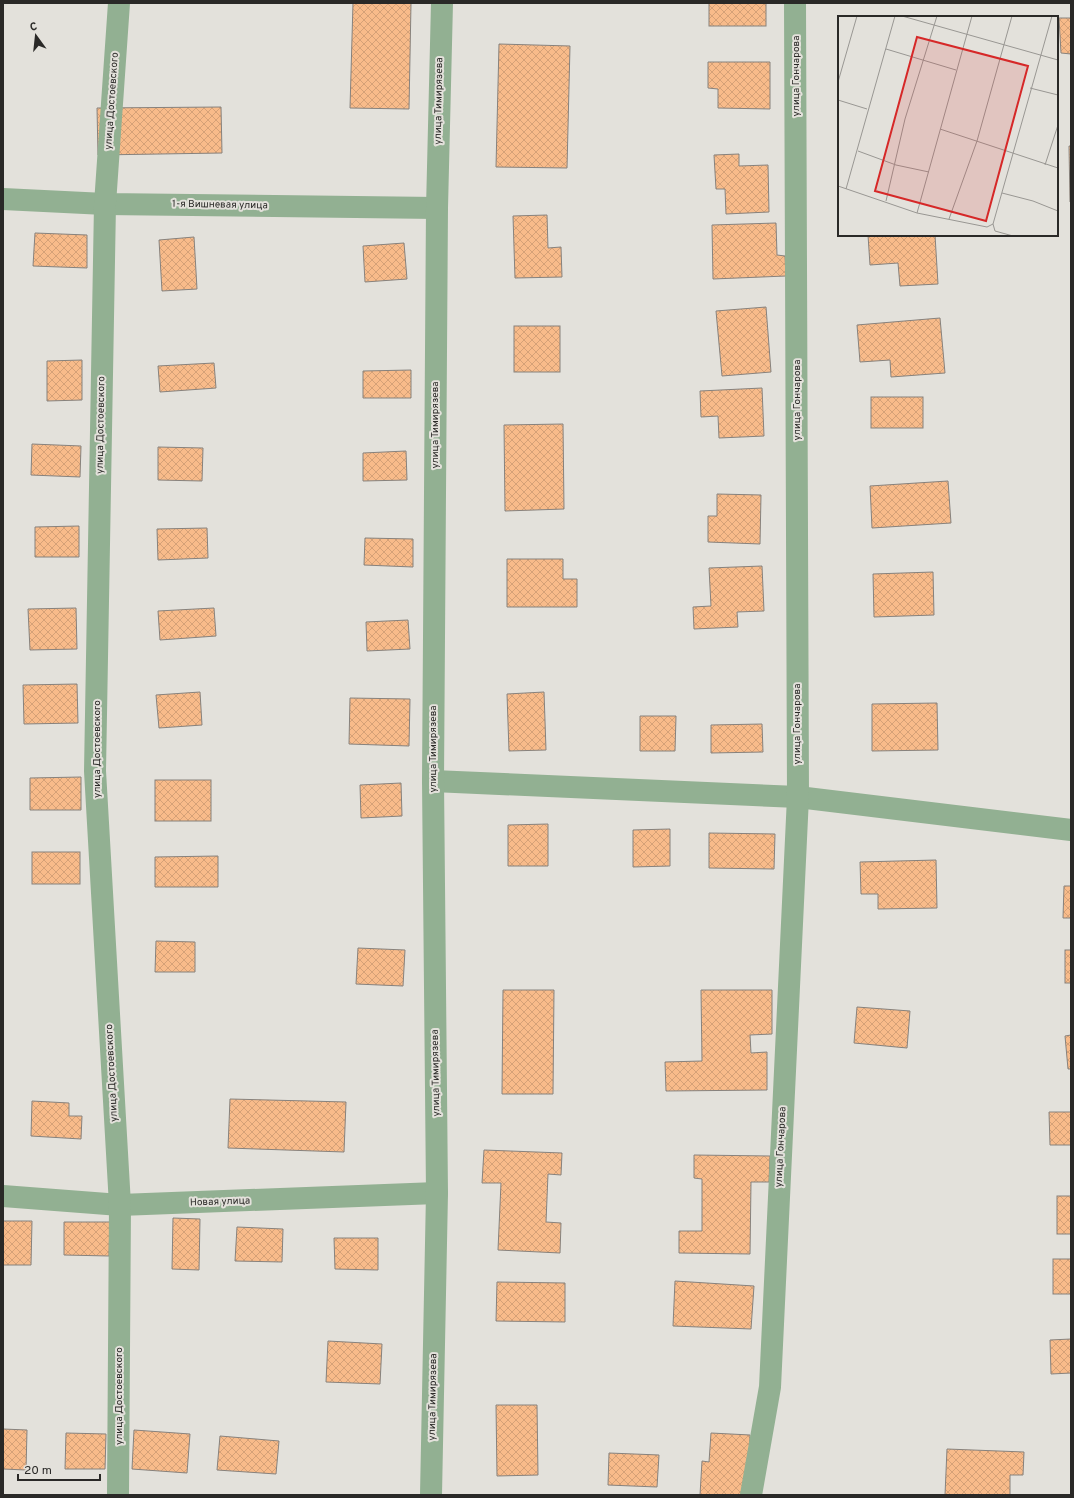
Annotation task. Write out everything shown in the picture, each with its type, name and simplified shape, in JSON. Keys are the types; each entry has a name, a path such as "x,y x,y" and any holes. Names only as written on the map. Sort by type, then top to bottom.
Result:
{"street":[{"name":"улица Достоевского","path":"118,1495 120,1205 95,771 104,204 119,3"},
{"name":"улица Тимирязева","path":"431,1495 437,1193 433,781 436,208 442,3"},
{"name":"улица Гончарова","path":"751,1495 770,1387 798,797 796,3"},
{"name":"1-я Вишневая улица","path":"3,200 104,204 436,208"},
{"path":"433,781 798,797 1071,830"},
{"name":"Новая улица","path":"3,1196 120,1205 437,1193"}],"building":[{"path":"353,3 411,3 409,109 350,108"},
{"path":"709,3 766,3 766,26 709,26"},
{"path":"1059,18 1071,18 1071,54 1061,53"},
{"path":"499,44 570,46 567,168 496,167"},
{"path":"708,62 770,62 770,109 718,108 718,89 708,88"},
{"path":"221,107 222,153 98,155 97,108"},
{"path":"1069,146 1071,146 1071,202 1070,202"},
{"path":"739,154 739,166 768,165 769,212 726,214 725,189 716,189 714,155"},
{"path":"547,215 548,248 561,247 562,277 515,278 513,216"},
{"path":"776,223 777,255 785,256 786,276 713,279 712,225"},
{"path":"35,233 87,235 87,268 33,266"},
{"path":"868,236 935,236 938,284 900,286 898,263 870,265"},
{"path":"194,237 197,289 162,291 159,240"},
{"path":"404,243 407,279 365,282 363,246"},
{"path":"766,307 771,372 722,376 716,311"},
{"path":"940,318 945,373 891,377 890,360 860,362 857,325"},
{"path":"514,326 560,326 560,372 514,372"},
{"path":"82,360 82,400 47,401 47,361"},
{"path":"214,363 216,388 160,392 158,366"},
{"path":"411,370 411,398 363,398 363,371"},
{"path":"762,388 764,436 719,438 718,416 701,417 700,391"},
{"path":"871,397 923,397 923,428 871,428"},
{"path":"563,424 564,509 505,511 504,425"},
{"path":"32,444 81,446 80,477 31,475"},
{"path":"158,447 203,448 202,481 158,480"},
{"path":"406,451 407,480 363,481 363,453"},
{"path":"948,481 951,523 872,528 870,486"},
{"path":"717,494 761,495 760,544 708,542 708,516 717,516"},
{"path":"79,526 79,557 35,557 35,527"},
{"path":"207,528 208,558 158,560 157,529"},
{"path":"365,538 413,539 413,567 364,565"},
{"path":"507,559 563,559 563,579 577,579 577,607 507,607"},
{"path":"762,566 764,611 737,612 738,627 694,629 693,607 711,606 709,568"},
{"path":"933,572 934,615 874,617 873,574"},
{"path":"76,608 77,649 30,650 28,609"},
{"path":"214,608 216,636 160,640 158,611"},
{"path":"408,620 410,649 367,651 366,622"},
{"path":"77,684 78,723 24,724 23,685"},
{"path":"200,692 202,725 159,728 156,695"},
{"path":"544,692 546,750 509,751 507,694"},
{"path":"350,698 410,699 409,746 349,744"},
{"path":"937,703 938,750 872,751 872,704"},
{"path":"640,716 676,716 675,751 640,751"},
{"path":"762,724 763,752 711,753 711,725"},
{"path":"81,777 81,810 30,810 30,778"},
{"path":"155,780 211,780 211,821 155,821"},
{"path":"401,783 402,816 361,818 360,785"},
{"path":"548,824 548,866 508,866 508,825"},
{"path":"670,829 670,866 633,867 633,830"},
{"path":"709,833 775,834 774,869 709,868"},
{"path":"32,852 80,852 80,884 32,884"},
{"path":"218,856 218,887 155,887 155,857"},
{"path":"936,860 937,908 878,909 878,894 861,894 860,862"},
{"path":"1064,886 1071,886 1071,918 1063,918"},
{"path":"156,941 195,942 195,972 155,972"},
{"path":"358,948 405,950 403,986 356,984"},
{"path":"1065,950 1071,950 1071,983 1065,983"},
{"path":"503,990 554,990 553,1094 502,1094"},
{"path":"701,990 772,990 772,1034 750,1035 751,1053 767,1052 767,1090 666,1091 665,1062 702,1061"},
{"path":"857,1007 910,1011 907,1048 854,1043"},
{"path":"1071,1035 1071,1069 1068,1069 1065,1036"},
{"path":"230,1099 346,1102 344,1152 228,1148"},
{"path":"32,1101 69,1103 69,1116 82,1116 81,1139 31,1136"},
{"path":"1049,1112 1071,1112 1071,1145 1050,1145"},
{"path":"484,1150 562,1153 561,1175 548,1174 546,1222 561,1223 560,1253 498,1250 501,1183 482,1183"},
{"path":"694,1155 770,1156 769,1182 751,1182 750,1254 679,1253 679,1231 702,1231 702,1179 694,1178"},
{"path":"1057,1196 1071,1196 1071,1234 1057,1234"},
{"path":"173,1218 200,1219 199,1270 172,1269"},
{"path":"3,1221 32,1221 31,1265 3,1265"},
{"path":"64,1222 110,1222 109,1256 64,1255"},
{"path":"237,1227 283,1229 282,1262 235,1261"},
{"path":"334,1238 378,1238 378,1270 335,1269"},
{"path":"1053,1259 1071,1259 1071,1294 1053,1294"},
{"path":"675,1281 754,1286 751,1329 673,1326"},
{"path":"497,1282 565,1283 565,1322 496,1321"},
{"path":"1071,1339 1071,1373 1051,1374 1050,1340"},
{"path":"328,1341 382,1344 380,1384 326,1382"},
{"path":"496,1405 537,1405 538,1475 497,1476"},
{"path":"3,1429 27,1430 26,1470 3,1469"},
{"path":"134,1430 190,1434 187,1473 132,1469"},
{"path":"66,1433 106,1434 105,1469 65,1469"},
{"path":"711,1433 750,1435 748,1495 700,1495 702,1461 709,1462"},
{"path":"220,1436 279,1441 276,1474 217,1470"},
{"path":"947,1449 1024,1452 1023,1475 1010,1475 1010,1495 945,1495"},
{"path":"609,1453 659,1455 657,1487 608,1485"}]}
